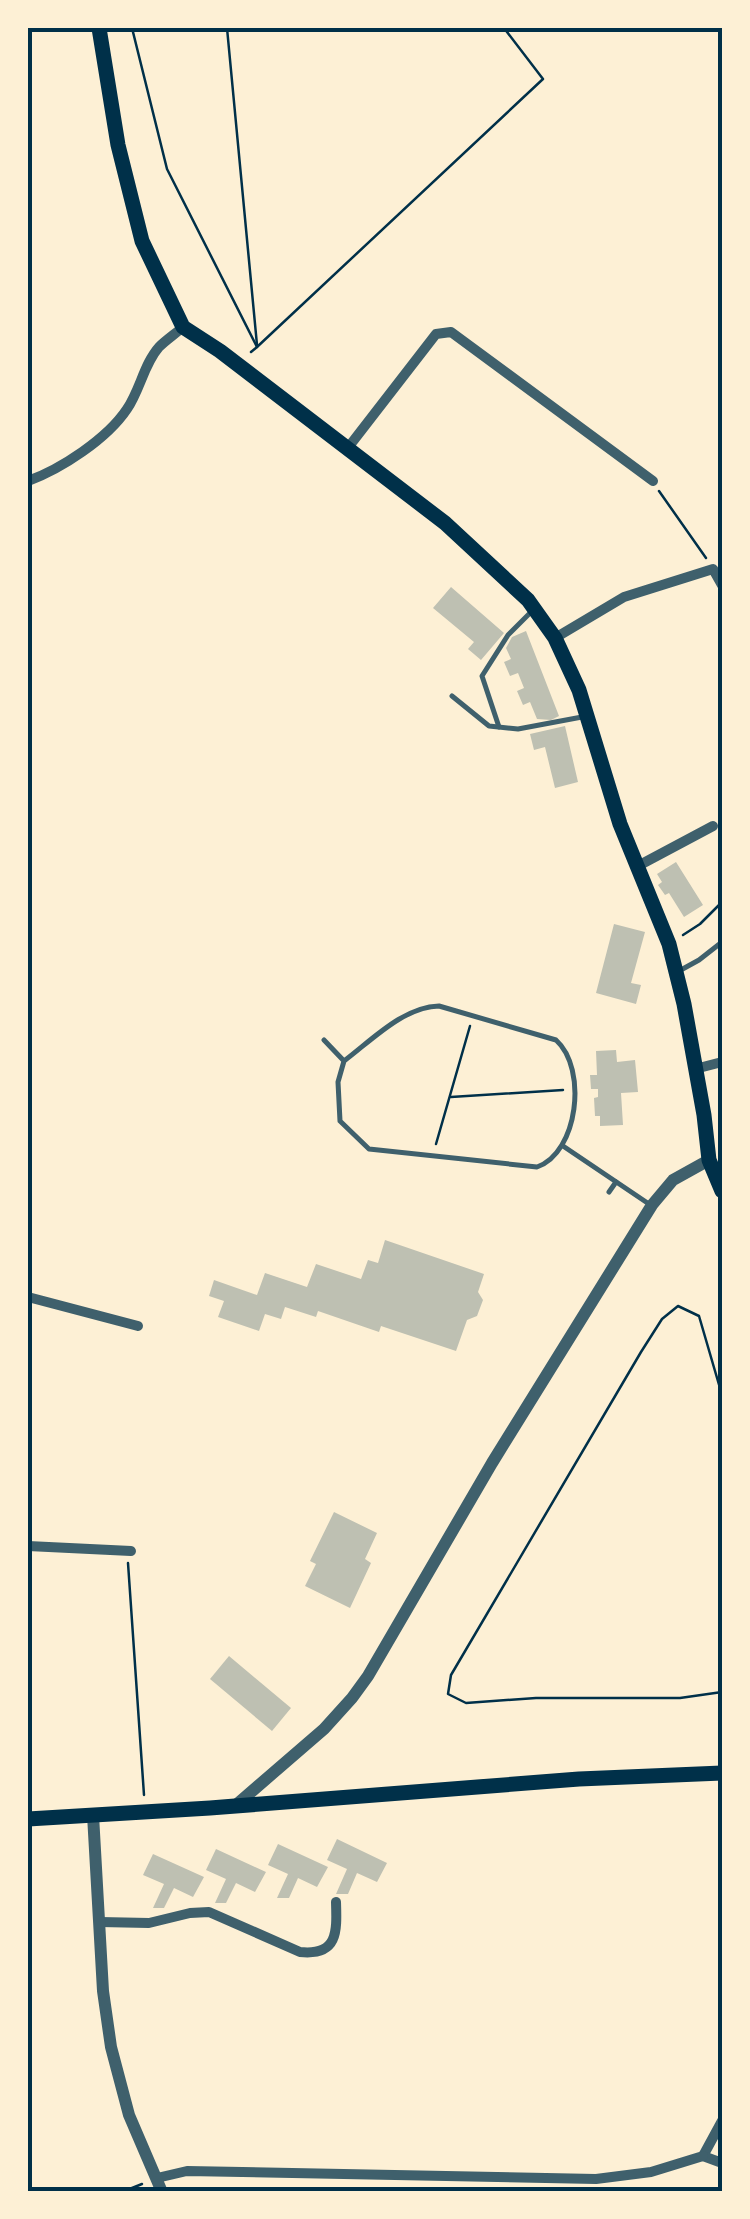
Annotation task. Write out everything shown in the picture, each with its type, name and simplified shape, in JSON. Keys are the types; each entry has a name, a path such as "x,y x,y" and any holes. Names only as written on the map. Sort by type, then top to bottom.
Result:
{"main road":[{"path":"99,28 134,217 151,264 183,327 239,365 445,523 528,600 555,638 588,716 636,868 669,944 706,1126 709,1160 722,1190"},
{"path":"28,1819 579,1779 722,1773"}],"street":[{"path":"28,481 88,448 116,424 133,400 151,359 183,327"},
{"path":"347,449 436,334 451,332 653,482"},
{"path":"555,638 624,597 714,569 722,584"},
{"path":"636,868 713,826"},
{"path":"695,1069 722,1062"},
{"path":"236,1805 324,1729 368,1676 500,1449 652,1205 673,1180 709,1160"},
{"path":"28,1297 138,1326"},
{"path":"28,1546 129,1551"},
{"path":"92,1814 103,1991 111,2047 129,2116 159,2185 187,2171 596,2179 651,2172 703,2156 722,2163"},
{"path":"100,1922 149,1923 209,1912 300,1952 314,1954 329,1947 337,1932 336,1902"},
{"path":"703,2156 722,2121"}],"lane":[{"path":"500,726 482,676 508,635 534,608"},
{"path":"452,696 489,726 518,729 588,716"},
{"path":"677,972 722,942"},
{"path":"439,1006 556,1040 566,1049 572,1064 575,1105 562,1145 547,1164 537,1167 369,1149 340,1121 338,1082 344,1060 408,1014 439,1006"},
{"path":"324,1040 344,1060"},
{"path":"562,1145 652,1205"},
{"path":"609,1192 616,1182"}],"path":[{"path":"132,28 166,169 257,347"},
{"path":"227,28 257,347"},
{"path":"239,365 543,79 504,28"},
{"path":"653,482 714,569"},
{"path":"669,944 700,924 722,902"},
{"path":"433,1155 473,1016"},
{"path":"450,1097 576,1090"},
{"path":"722,1395 699,1316 678,1306 662,1318 641,1352 451,1675 448,1694 466,1702 680,1698 722,1692"},
{"path":"129,1551 144,1796"},
{"path":"122,2192 159,2185"}],"building":[{"path":"451,587 504,633 481,660 468,649 474,642 433,608"},
{"path":"526,631 559,716 551,720 537,719 530,702 523,705 517,691 524,688 518,673 510,676 504,662 511,659 506,648 512,637"},
{"path":"565,726 578,782 555,788 545,747 534,750 530,734"},
{"path":"676,862 703,905 684,917 669,893 665,895 658,885 662,882 657,874"},
{"path":"614,924 645,932 631,983 641,985 636,1004 596,993"},
{"path":"616,1050 617,1062 635,1060 638,1092 621,1093 623,1125 600,1126 594,1098 598,1097 598,1089 591,1089 590,1075 597,1075 596,1051"},
{"path":"385,1240 484,1274 478,1292 483,1300 477,1316 467,1320 456,1351 381,1326 379,1332 318,1311 316,1317 285,1307 281,1319 265,1314 259,1331 218,1317 224,1301 209,1296 214,1280 257,1295 265,1273 307,1287 316,1264 361,1279 368,1260 378,1263"},
{"path":"334,1512 377,1533 365,1559 371,1563 350,1608 305,1586 316,1564 310,1561"},
{"path":"229,1656 291,1708 272,1731 210,1679"},
{"path":"337,1839 387,1863 377,1882 357,1873 348,1894 336,1894 347,1869 327,1860"},
{"path":"278,1844 328,1867 317,1887 298,1878 289,1898 277,1898 288,1874 268,1865"},
{"path":"216,1849 266,1872 255,1892 236,1883 226,1903 215,1903 226,1879 206,1870"},
{"path":"153,1854 204,1877 193,1897 174,1888 164,1908 153,1908 164,1884 143,1875"}]}
